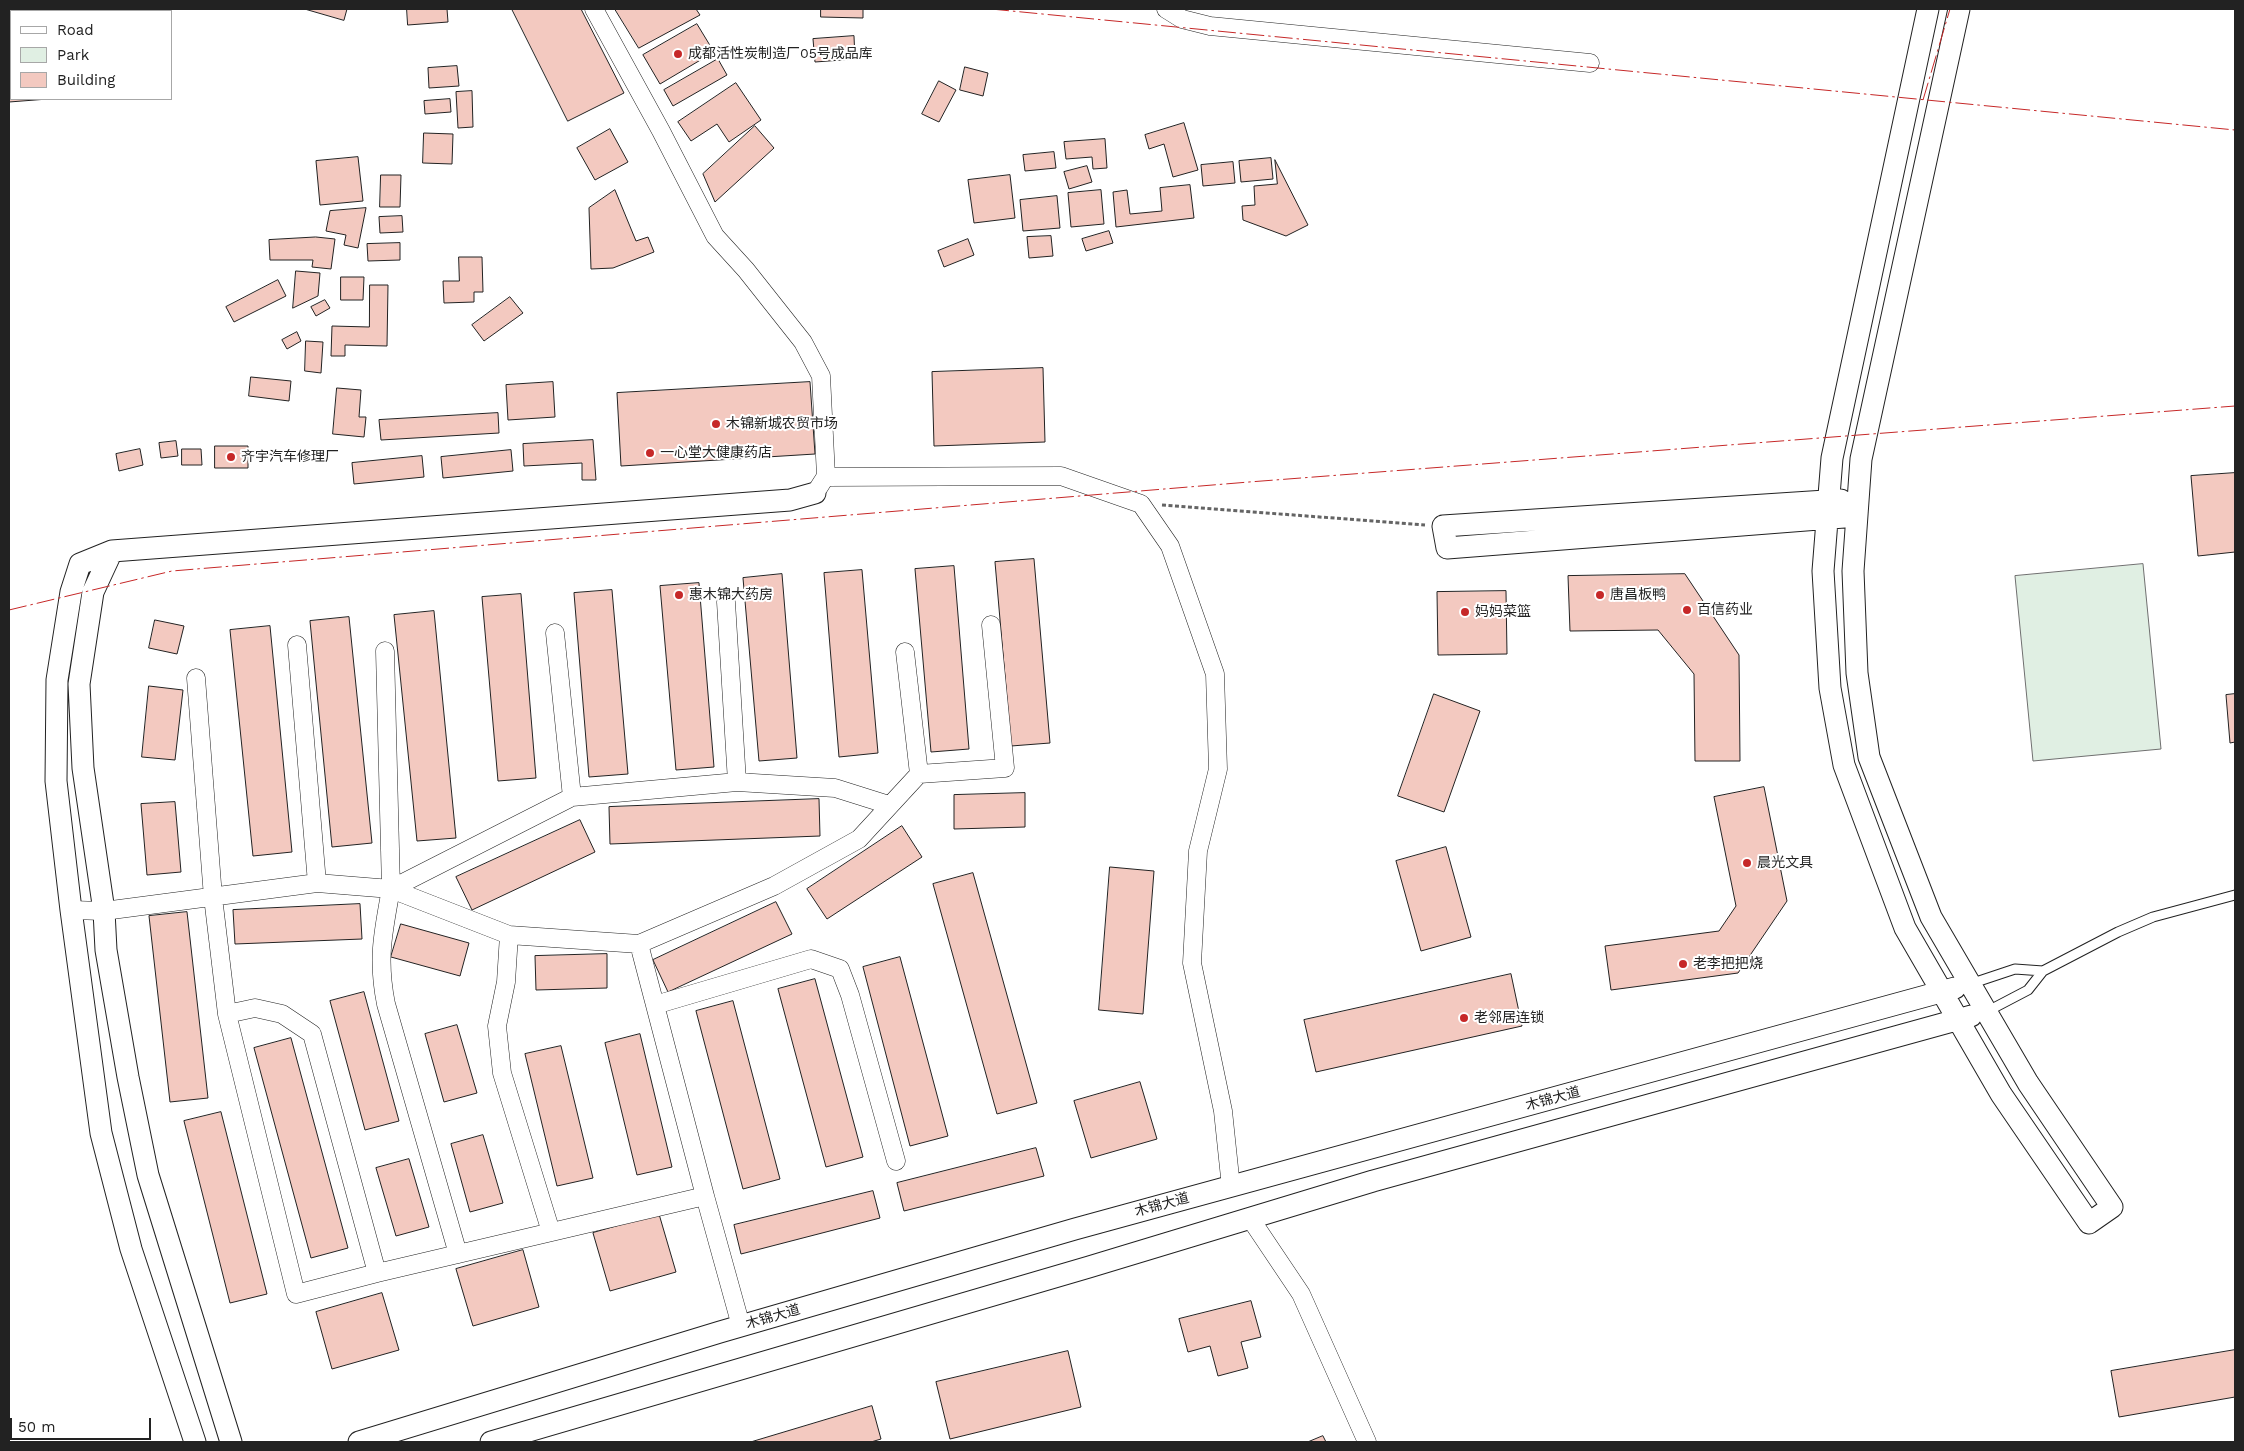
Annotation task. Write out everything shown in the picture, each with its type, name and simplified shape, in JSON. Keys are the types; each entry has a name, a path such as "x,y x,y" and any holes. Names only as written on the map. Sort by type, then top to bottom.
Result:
{"street":[{"path":"594,9 661,131 715,236 746,270 803,342 821,376 820,485"},
{"path":"1166,9 1182,19 1210,26 1590,63"},
{"path":"1928,9 1832,458 1823,571 1830,688 1844,765 1905,928 2001,1094 2089,1223 2112,1207 2028,1084 1931,917 1869,757 1857,673 1853,571 1863,450 1959,9"},
{"path":"195,1442 131,1249 101,1133 56,781 57,680 71,592 80,564 112,551 790,500 820,485 1061,476 1141,504 1170,546 1215,674 1218,769 1198,851 1192,963 1223,1111 1231,1187"},
{"path":"1443,526 1827,510 1858,507"},
{"path":"112,551 92,592 79,684 83,768 104,911 106,950 128,1078 148,1175 232,1442"},
{"path":"726,602 737,782"},
{"path":"71,910 104,911 317,883 391,888 509,935 639,944 774,886 859,838 919,774 1005,768 991,625"},
{"path":"555,634 572,797"},
{"path":"297,645 317,883"},
{"path":"385,650 391,888 381,942 380,976 386,1004 458,1254"},
{"path":"905,652 919,774"},
{"path":"196,678 213,897 227,1014 296,1294 377,1273 705,1196"},
{"path":"391,888 572,797 737,782 835,788 889,805"},
{"path":"509,935 506,982 497,1026 502,1073 551,1232"},
{"path":"639,944 741,1326"},
{"path":"655,1005 811,959 840,969 850,995 896,1161"},
{"name":"木锦大道","path":"358,1442 741,1326 1075,1229 1970,984"},
{"path":"227,1014 255,1008 282,1014 312,1034 377,1273"},
{"path":"491,1442 1373,1181 1986,1012"},
{"path":"1250,1218 1301,1294 1367,1442"}],"lane":[{"path":"1986,1012 2028,990 2043,970 2153,917 2235,895"},
{"path":"1970,984 2015,969 2043,970"}],"path":[{"path":"1141,504 1443,526"}],"green space":[{"path":"2143,564 2161,749 2033,761 2015,576"}],"building":[{"path":"9,9 78,9 10,10 9,23"},
{"path":"305,9 347,9 344,20"},
{"path":"407,9 447,9 448,22 408,25"},
{"path":"512,9 581,9 624,93 568,121"},
{"path":"615,9 696,9 700,15 639,48"},
{"path":"821,9 863,9 863,18 821,17"},
{"name":"成都活性炭制造厂05号成品库","path":"697,24 714,52 660,84 643,55"},
{"path":"854,36 855,59 815,62 813,39"},
{"path":"718,59 727,75 673,106 664,90"},
{"path":"9,66 10,100 35,100 9,102"},
{"path":"457,66 459,86 429,88 428,68"},
{"path":"965,67 988,73 983,96 960,90"},
{"path":"939,81 956,90 939,122 922,114"},
{"path":"736,83 761,120 729,142 717,124 691,141 678,122"},
{"path":"472,91 473,127 458,128 456,92"},
{"path":"450,99 451,112 425,114 424,101"},
{"path":"1184,123 1198,170 1173,177 1164,144 1149,149 1145,135"},
{"path":"755,126 774,148 715,202 703,174"},
{"path":"610,129 628,162 595,180 577,148"},
{"path":"424,133 453,134 452,164 423,163"},
{"path":"1105,139 1107,168 1093,169 1092,157 1066,159 1064,142"},
{"path":"1054,152 1056,168 1025,171 1023,155"},
{"path":"358,157 363,201 320,205 316,161"},
{"path":"1271,158 1273,179 1241,182 1239,161"},
{"path":"1275,160 1308,225 1286,236 1243,220 1242,206 1255,205 1254,186 1277,184"},
{"path":"1233,162 1235,183 1203,186 1201,165"},
{"path":"1087,166 1092,182 1069,189 1064,172"},
{"path":"381,175 401,175 400,207 380,207"},
{"path":"1010,175 1015,218 974,223 968,180"},
{"path":"1190,185 1194,218 1116,227 1113,192 1127,190 1130,214 1162,211 1160,188"},
{"path":"615,190 636,241 648,237 654,252 613,268 591,269 589,208"},
{"path":"1101,190 1104,224 1071,227 1068,193"},
{"path":"1057,196 1060,228 1023,231 1020,200"},
{"path":"366,208 358,248 344,245 346,235 326,231 330,211"},
{"path":"402,216 403,232 380,233 379,217"},
{"path":"1109,231 1113,243 1086,251 1082,239"},
{"path":"1051,236 1053,256 1029,258 1027,237"},
{"path":"316,237 335,239 331,269 312,267 313,260 270,260 269,240"},
{"path":"968,239 974,255 944,267 938,251"},
{"path":"400,243 400,260 368,261 367,244"},
{"path":"459,257 482,257 483,292 474,292 474,302 444,303 443,281 459,281"},
{"path":"296,271 320,273 318,296 293,308"},
{"path":"341,277 364,277 363,300 341,300"},
{"path":"278,280 286,296 234,322 226,307"},
{"path":"370,285 388,285 387,346 345,345 345,356 331,356 332,326 369,327"},
{"path":"510,297 523,313 484,341 472,325"},
{"path":"325,300 330,308 316,316 311,307"},
{"path":"297,332 301,341 287,349 282,340"},
{"path":"306,341 323,342 321,373 305,371"},
{"path":"1043,368 1045,442 934,446 932,372"},
{"path":"251,377 291,381 289,401 249,396"},
{"path":"553,382 555,417 508,420 506,385"},
{"name":"木锦新城农贸市场","path":"810,382 815,454 621,466 617,393"},
{"path":"337,388 361,390 359,417 366,417 364,437 333,434"},
{"path":"498,413 499,433 381,440 379,420"},
{"path":"593,440 596,480 582,480 582,463 524,466 523,444"},
{"path":"176,441 178,456 161,458 159,443"},
{"name":"齐宇汽车修理厂","path":"215,446 248,446 248,468 215,468"},
{"path":"140,449 143,465 119,471 116,454"},
{"path":"182,449 201,449 202,465 182,465"},
{"path":"511,450 513,471 443,478 441,457"},
{"path":"422,456 424,477 354,484 352,463"},
{"path":"2235,473 2235,552 2198,556 2191,476"},
{"path":"1034,559 1050,743 1011,746 995,562"},
{"path":"954,566 969,749 931,752 915,569"},
{"path":"862,570 878,753 839,757 824,573"},
{"path":"782,574 797,758 759,761 743,578"},
{"path":"1685,574 1739,655 1740,761 1695,761 1694,674 1658,630 1570,631 1568,576"},
{"path":"699,583 714,767 676,770 660,586"},
{"path":"612,590 628,774 589,777 574,593"},
{"path":"1506,591 1507,654 1438,655 1437,592"},
{"path":"521,594 536,778 498,781 482,597"},
{"path":"434,611 456,838 417,841 394,615"},
{"path":"349,617 372,843 332,847 310,621"},
{"path":"155,620 184,626 177,654 149,648"},
{"path":"270,626 292,852 253,856 230,630"},
{"path":"149,686 183,690 175,760 142,757"},
{"path":"1434,694 1480,711 1444,812 1398,796"},
{"path":"2235,694 2235,742 2230,743 2226,695"},
{"path":"1764,787 1787,901 1738,973 1611,990 1605,946 1719,931 1736,906 1714,797"},
{"path":"1025,793 1025,827 954,829 954,795"},
{"path":"819,799 820,836 610,844 609,807"},
{"path":"175,802 181,872 147,875 141,804"},
{"path":"580,820 595,852 472,910 456,877"},
{"path":"902,826 922,857 827,919 807,889"},
{"path":"1446,847 1471,937 1421,951 1396,861"},
{"path":"1110,867 1154,871 1143,1014 1099,1010"},
{"path":"973,873 1037,1103 997,1114 933,884"},
{"path":"776,902 792,934 668,992 653,960"},
{"path":"360,904 362,939 235,944 233,910"},
{"path":"187,912 208,1098 170,1102 149,916"},
{"path":"401,924 469,943 460,976 391,957"},
{"path":"607,954 607,988 536,990 535,956"},
{"path":"900,957 948,1136 910,1146 863,967"},
{"path":"1511,974 1522,1026 1316,1072 1304,1020"},
{"path":"815,979 863,1157 826,1167 778,989"},
{"path":"364,992 399,1121 365,1130 330,1001"},
{"path":"733,1001 780,1179 743,1189 696,1011"},
{"path":"457,1025 477,1093 444,1102 425,1034"},
{"path":"640,1034 672,1167 637,1175 605,1043"},
{"path":"291,1038 348,1248 311,1258 254,1048"},
{"path":"561,1046 593,1178 557,1186 525,1054"},
{"path":"1140,1082 1157,1139 1091,1158 1074,1101"},
{"path":"221,1112 267,1294 230,1303 184,1121"},
{"path":"483,1135 503,1203 470,1212 451,1144"},
{"path":"1036,1148 1044,1176 904,1211 897,1183"},
{"path":"409,1159 429,1227 396,1236 376,1168"},
{"path":"873,1191 880,1218 741,1254 734,1225"},
{"path":"659,1214 676,1272 610,1291 593,1233"},
{"path":"523,1250 539,1307 473,1326 456,1269"},
{"path":"382,1293 399,1350 332,1369 316,1312"},
{"path":"1251,1301 1261,1337 1241,1342 1248,1368 1218,1376 1210,1346 1188,1352 1179,1319"},
{"path":"2235,1350 2235,1397 2119,1417 2111,1371"},
{"path":"1068,1351 1081,1407 950,1439 936,1382"},
{"path":"872,1406 881,1439 871,1442 751,1442"},
{"path":"1323,1436 1326,1442 1308,1442"}],"power":[{"path":"991,9 2235,130"},
{"path":"1923,100 1950,9"},
{"path":"9,610 172,571 1249,482 2235,406"}],"place":[{"name":"成都活性炭制造厂05号成品库","path":"678,54"},
{"name":"木锦新城农贸市场","path":"716,424"},
{"name":"一心堂大健康药店","path":"650,453"},
{"name":"齐宇汽车修理厂","path":"231,457"},
{"name":"惠木锦大药房","path":"679,595"},
{"name":"唐昌板鸭","path":"1600,595"},
{"name":"百信药业","path":"1687,610"},
{"name":"妈妈菜篮","path":"1465,612"},
{"name":"晨光文具","path":"1747,863"},
{"name":"老李把把烧","path":"1683,964"},
{"name":"老邻居连锁","path":"1464,1018"}]}
